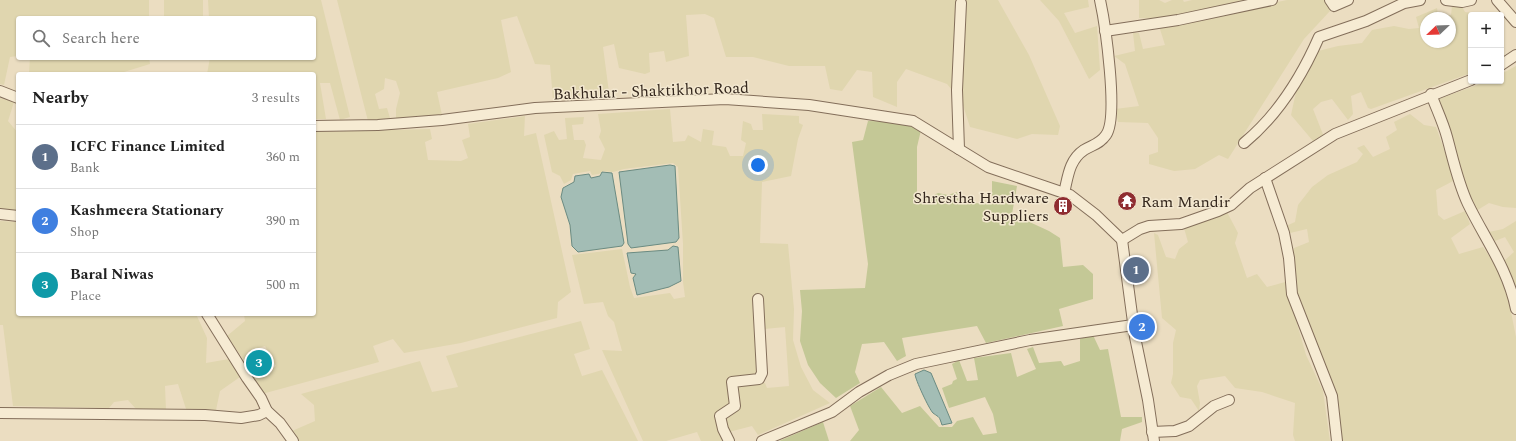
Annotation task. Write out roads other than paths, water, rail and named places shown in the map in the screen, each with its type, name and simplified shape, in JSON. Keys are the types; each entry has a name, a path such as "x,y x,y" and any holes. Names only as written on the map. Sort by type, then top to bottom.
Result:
{"street":[{"path":"1064,193 1071,162 1084,150 1098,144 1107,134 1111,115 1109,54 1100,0"},
{"path":"1106,31 1185,19 1272,0"},
{"path":"1330,0 1334,6 1348,0"},
{"path":"1244,142 1255,134 1283,101 1319,37 1366,21 1404,3 1420,0"},
{"path":"1446,0 1462,2 1472,0"},
{"path":"1498,0 1516,22"},
{"path":"959,149 957,90 961,3"},
{"path":"1504,63 1516,55"},
{"path":"1229,400 1214,406 1189,426 1175,432 1153,436 1134,325 1122,240 1134,232 1149,226 1170,226 1205,217 1231,205 1250,188 1335,134 1431,94 1468,81"},
{"path":"0,91 16,97"},
{"path":"1431,94 1446,134 1463,192 1498,256 1516,308"},
{"name":"Bakhular - Shaktikhor Road","path":"316,126 378,125 442,120 535,108 725,99 809,105 914,121 988,167 1070,194 1096,215 1122,240"},
{"path":"1265,178 1284,233 1289,258 1292,294 1332,396 1337,441"},
{"path":"0,214 16,216"},
{"path":"729,441 723,429 720,416 735,406 732,382 759,379 762,374 758,299"},
{"path":"208,316 247,378 262,398 267,411 280,423 293,441"},
{"path":"762,441 832,412 877,381 916,364 1030,340 1134,325"},
{"path":"0,413 175,415 241,418 259,415 267,411"}],"water":[{"path":"670,165 675,166 679,238 676,242 631,248 628,244 619,172"},
{"path":"602,172 612,173 624,243 622,246 578,252 572,246 570,225 561,197 563,188 574,182 575,176 589,174 591,178 600,176"},
{"path":"673,246 678,247 681,281 669,287 637,295 633,278 636,274 631,273 627,253 668,250"},
{"path":"924,370 931,373 952,423 942,425 939,418 928,406 915,374"}],"place":[{"name":"Ram Mandir","path":"1127,201"},
{"name":"Shrestha Hardware Suppliers","path":"1063,206"},
{"name":"ICFC Finance Limited","path":"1136,270"},
{"name":"Kashmeera Stationary","path":"1142,327"},
{"name":"Baral Niwas","path":"259,363"}]}
